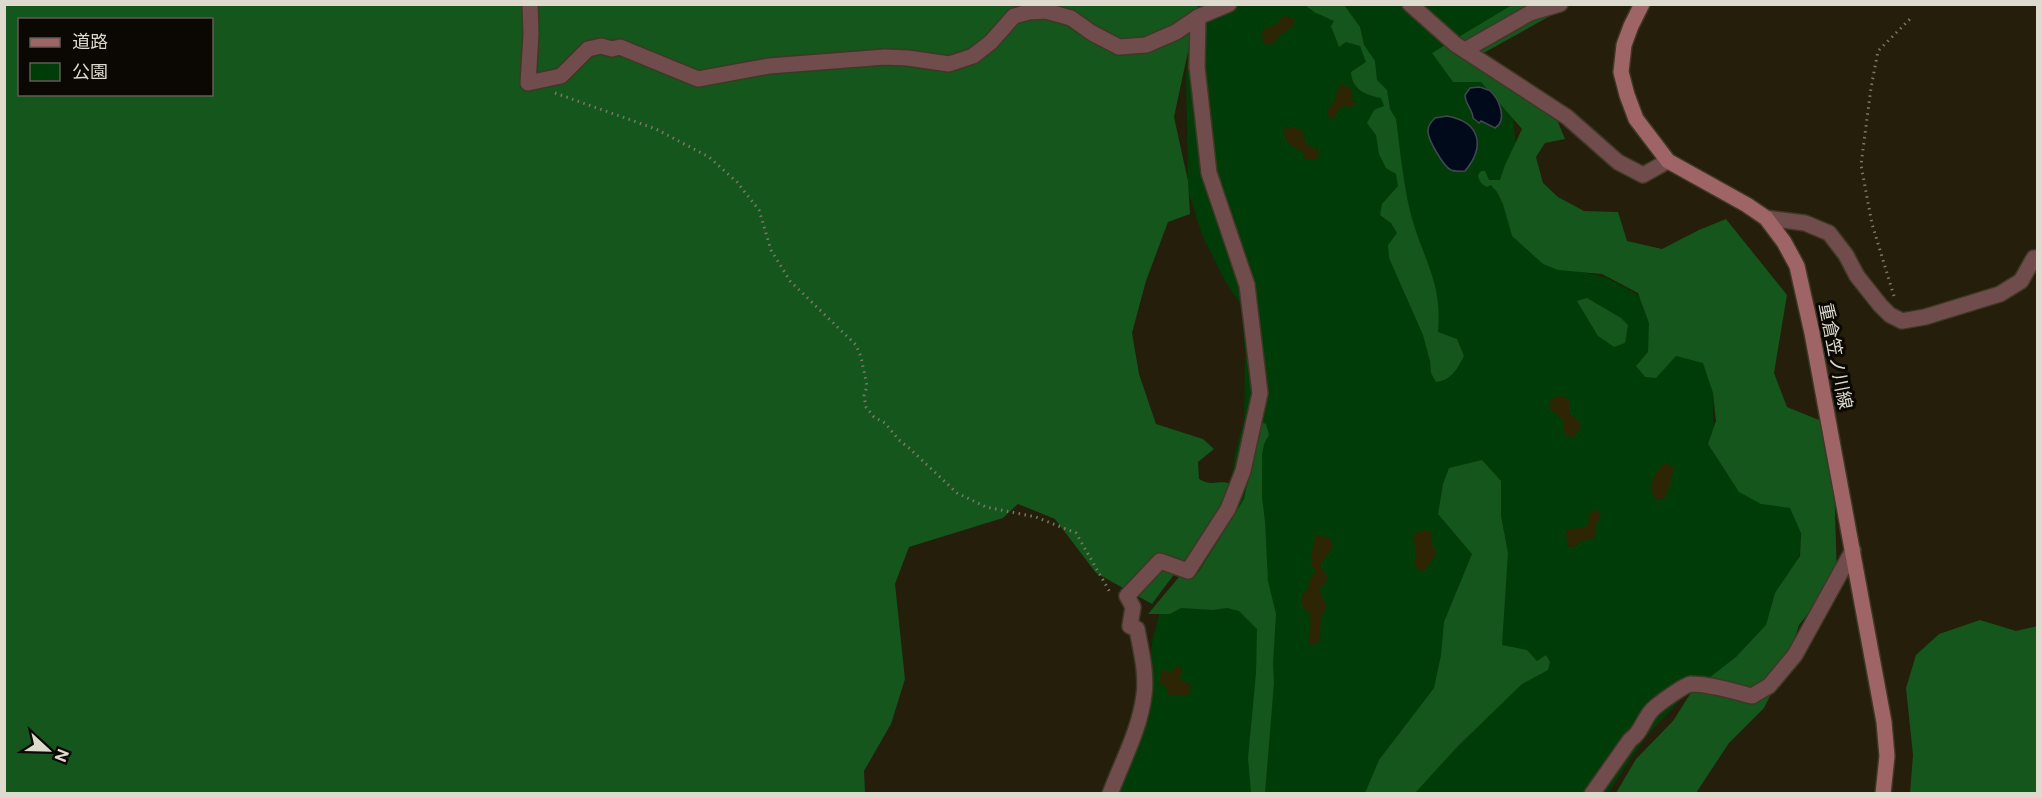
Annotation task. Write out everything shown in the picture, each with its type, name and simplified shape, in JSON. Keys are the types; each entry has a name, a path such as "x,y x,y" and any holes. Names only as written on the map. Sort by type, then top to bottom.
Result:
{"main road":[{"name":"重倉笠ノ川線","path":"1642,4 1624,45 1621,72 1636,119 1668,161 1748,205 1766,218 1784,242 1797,266 1812,333 1884,722 1887,756 1883,794"}],"street":[{"path":"530,4 528,83 561,76 588,49 601,46 612,49 620,47 698,79 769,66 885,57 948,64 973,56 991,42 1014,16 1029,12 1046,11 1071,18 1092,33 1119,47 1146,45 1176,32 1198,17 1229,4"},
{"path":"1410,4 1455,44 1567,117 1618,162 1643,175 1668,161"},
{"path":"1465,50 1530,14 1560,4"},
{"path":"1110,794 1139,718 1144,694 1143,662 1137,629 1130,626 1133,607 1127,596 1160,561 1188,571 1209,540 1228,509 1243,471 1260,393 1247,285 1209,173 1197,67 1198,17"},
{"path":"1766,218 1805,223 1829,233 1846,255 1857,276 1880,305 1890,315 1902,321 2000,294 2021,281 2034,258 2037,258"},
{"path":"1592,794 1636,736 1651,711 1690,684 1711,686 1752,696 1769,686 1795,655 1853,550"}],"path":[{"path":"1902,321 1872,224 1861,165 1878,51 1912,17"},
{"path":"528,83 656,129 709,157 737,182 759,210 771,250 790,280 856,345 867,386 864,396 866,407 874,417 885,423 899,440 957,493 986,507 1036,517 1076,533 1112,595"}],"green space":[{"path":"5,5 1198,5 1174,117 1188,181 1190,214 1168,222 1146,281 1132,333 1139,374 1156,424 1203,439 1214,449 1198,462 1199,479 1209,483 1224,482 1233,485 1205,531 1152,604 1096,573 1055,519 1018,504 1003,518 909,547 895,584 905,679 891,724 864,771 865,792 868,793 5,794"},
{"path":"1109,5 1526,5 1460,39 1483,77 1513,116 1516,144 1547,264 1605,277 1637,294 1706,357 1714,377 1713,419 1719,442 1781,501 1801,515 1800,552 1786,592 1765,628 1741,655 1686,694 1646,737 1608,793 1102,794 1148,674 1153,637 1161,608 1226,522 1235,452 1244,421 1245,351 1241,306 1224,279 1202,235 1188,190 1186,76 1188,48 1134,14"},
{"path":"1305,5 1344,5 1360,27 1364,45 1375,61 1377,80 1387,90 1390,109 1396,119 1410,211 1434,283 1439,314 1438,332 1457,339 1464,356 1453,373 1442,381 1436,382 1431,373 1423,335 1389,258 1388,245 1397,233 1391,223 1380,215 1382,204 1398,186 1396,174 1386,168 1379,154 1376,135 1367,123 1374,110 1384,106 1381,98 1361,91 1352,78 1351,72 1366,62 1360,46 1346,42 1339,47 1331,26 1334,21"},
{"path":"1512,5 1570,5 1480,55 1553,110 1565,139 1545,143 1536,157 1543,183 1558,197 1584,211 1618,212 1627,241 1662,249 1726,219 1787,295 1774,373 1787,407 1824,422 1833,446 1837,577 1799,625 1788,660 1764,708 1729,743 1696,793 1616,793 1636,759 1673,721 1692,691 1736,657 1766,625 1775,593 1800,556 1801,533 1790,508 1761,504 1739,492 1708,444 1716,421 1713,393 1703,363 1676,356 1656,378 1645,377 1636,366 1648,352 1649,323 1638,293 1602,274 1558,270 1543,264 1512,236 1503,204 1497,192 1491,185 1487,187 1483,185 1480,180 1478,175 1481,171 1485,171 1489,180 1500,180 1522,129 1481,82 1453,82 1432,53"},
{"path":"1587,298 1621,318 1628,325 1625,343 1614,347 1598,336 1577,301"},
{"path":"1263,423 1266,424 1269,435 1262,455 1262,498 1268,581 1276,614 1274,683 1265,793 1251,793 1248,758 1256,673 1257,629 1239,611 1227,608 1213,610 1181,608 1170,614 1148,614 1179,577 1198,573 1244,499 1260,426"},
{"path":"1482,460 1501,481 1501,516 1508,553 1502,645 1527,650 1537,661 1546,655 1550,662 1548,670 1522,684 1458,746 1415,793 1365,793 1379,760 1434,688 1441,655 1444,622 1472,554 1438,514 1443,484 1449,468"},
{"path":"1980,620 2016,631 2037,626 2037,793 1910,793 1913,755 1906,688 1916,655 1939,634"}],"sand":[{"path":"1286,16 1294,20 1294,25 1272,44 1266,45 1261,37 1264,29 1277,24 1281,18"},
{"path":"1343,84 1351,89 1351,97 1355,102 1353,107 1344,106 1334,118 1328,117 1327,111 1334,102 1339,86"},
{"path":"1289,127 1302,130 1306,144 1319,151 1318,157 1314,160 1305,160 1304,154 1287,142 1284,129"},
{"path":"1559,396 1569,401 1569,413 1580,424 1581,427 1575,436 1567,437 1563,429 1564,421 1549,405"},
{"path":"1667,463 1674,469 1664,499 1657,500 1653,496 1651,486 1658,470"},
{"path":"1595,510 1600,513 1601,519 1596,523 1594,539 1581,541 1575,547 1570,547 1567,544 1566,532 1569,529 1584,528 1588,524 1590,513"},
{"path":"1425,530 1431,532 1436,554 1426,569 1419,571 1414,564 1416,553 1413,538 1415,533"},
{"path":"1317,535 1331,539 1333,548 1321,563 1321,568 1328,578 1319,590 1327,607 1321,616 1320,641 1312,645 1309,643 1310,616 1302,606 1302,600 1315,569 1311,562"},
{"path":"1176,666 1181,667 1182,670 1180,680 1189,683 1191,687 1188,696 1168,695 1168,689 1160,683 1161,672 1164,669 1171,673"}],"water":[{"path":"1479,87 1489,90 1499,103 1501,120 1495,128 1481,121 1479,123 1473,118 1466,101 1465,95 1470,88"},
{"path":"1447,116 1467,124 1476,136 1476,153 1465,171 1451,170 1444,164 1428,134 1431,122 1435,118"}]}
